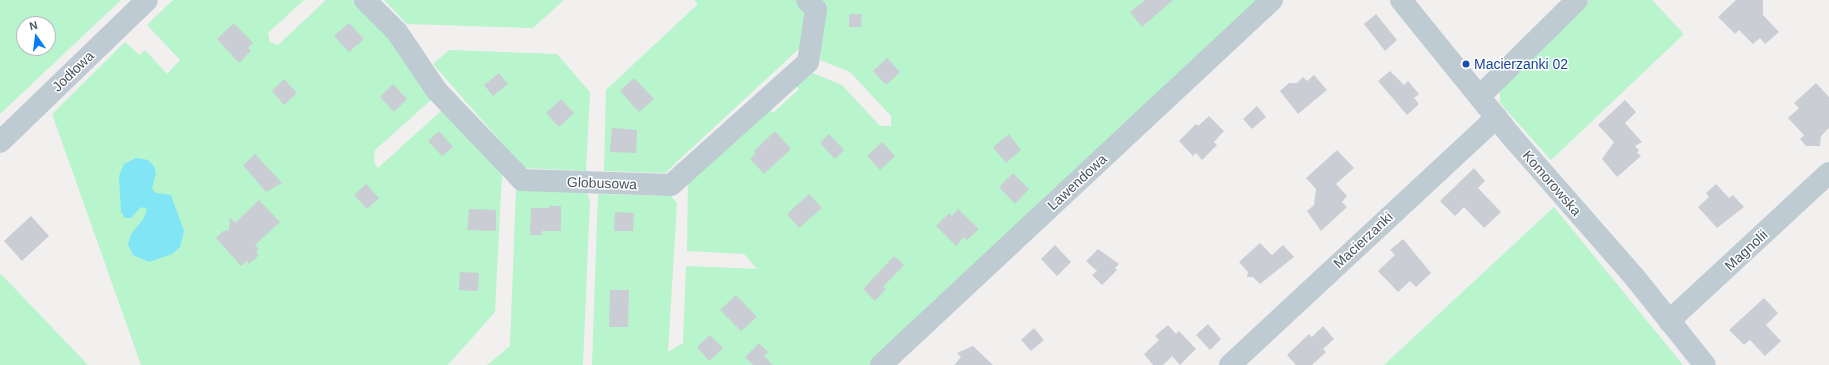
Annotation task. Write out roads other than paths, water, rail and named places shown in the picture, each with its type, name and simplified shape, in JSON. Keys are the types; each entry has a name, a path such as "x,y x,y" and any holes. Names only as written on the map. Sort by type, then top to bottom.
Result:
{"street":[{"name":"Jodłowa","path":"0,142 147,0"},
{"name":"Globusowa","path":"366,0 397,32 437,91 522,180 671,186 808,62 816,10 807,0"},
{"name":"Lawendowa","path":"881,365 1272,0"},
{"name":"Komorowska","path":"1401,0 1497,117 1669,321 1695,361"},
{"path":"1480,96 1577,0"},
{"name":"Macierzanki","path":"1230,365 1497,117"},
{"name":"Magnolii","path":"1669,321 1827,180"}],"water":[{"path":"136,158 148,160 154,166 156,173 152,189 156,193 171,195 184,231 180,247 172,254 149,262 133,255 128,244 131,234 144,218 147,209 141,207 131,218 125,218 121,212 119,176 124,164"}],"place":[{"name":"Macierzanki 02","path":"1466,64"}]}
